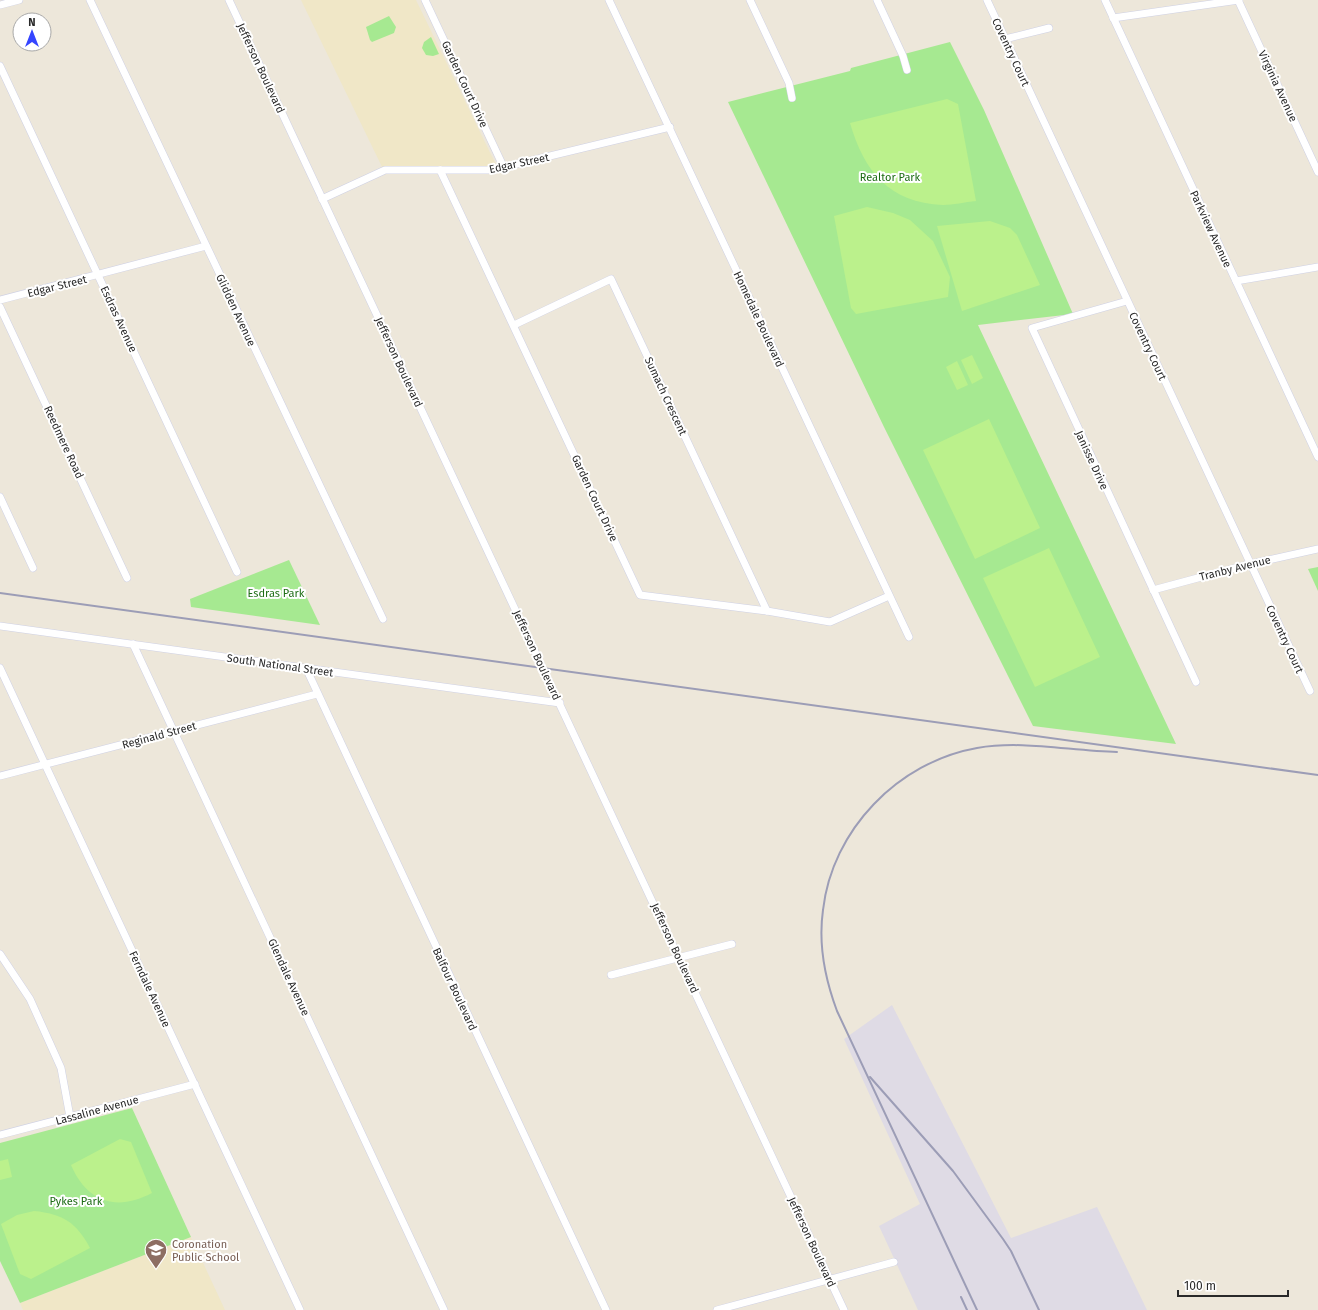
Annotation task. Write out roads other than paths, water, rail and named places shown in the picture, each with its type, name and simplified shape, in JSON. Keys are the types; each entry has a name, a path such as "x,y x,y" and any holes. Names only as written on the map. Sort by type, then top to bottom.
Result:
{"street":[{"path":"0,5 19,0"},
{"name":"Glidden Avenue","path":"90,0 383,619"},
{"name":"Jefferson Boulevard","path":"229,0 844,1310"},
{"name":"Garden Court Drive","path":"425,0 504,168"},
{"name":"Homedale Boulevard","path":"609,0 670,127 888,596 909,637"},
{"path":"750,0 789,83 792,98"},
{"path":"877,0 903,56 907,70"},
{"name":"Coventry Court","path":"987,0 1310,691"},
{"name":"Parkview Avenue","path":"1105,0 1318,457"},
{"path":"1113,18 1238,0"},
{"name":"Virginia Avenue","path":"1238,0 1318,172"},
{"path":"1005,39 1049,28"},
{"name":"Esdras Avenue","path":"0,66 237,572"},
{"name":"Edgar Street","path":"322,199 385,170 492,170 670,127"},
{"name":"Garden Court Drive","path":"440,170 640,595 767,611 830,622 888,596"},
{"name":"Edgar Street","path":"0,300 206,246"},
{"path":"1236,281 1318,268"},
{"name":"Sumach Crescent","path":"514,325 611,279 767,611"},
{"name":"Janisse Drive","path":"1128,301 1032,328 1196,682"},
{"name":"Reedmere Road","path":"0,307 127,578"},
{"path":"0,497 33,568"},
{"name":"Tranby Avenue","path":"1153,590 1250,564 1318,548"},
{"name":"South National Street","path":"0,626 560,703"},
{"name":"Glendale Avenue","path":"133,644 444,1310"},
{"name":"Ferndale Avenue","path":"0,668 300,1310"},
{"name":"Balfour Boulevard","path":"306,668 606,1310"},
{"name":"Reginald Street","path":"0,776 317,694"},
{"path":"611,975 732,944"},
{"path":"0,954 30,999 60,1068 70,1117"},
{"name":"Lassaline Avenue","path":"0,1135 194,1084"},
{"path":"717,1310 829,1278 894,1262"}],"railway":[{"path":"0,593 1318,775"},
{"path":"977,1310 837,1011 826,974 821,936 823,910 829,881 840,853 855,827 874,804 896,784 921,768 948,756 977,748 994,746 1029,745 1117,752"},
{"path":"870,1077 953,1171 1003,1239 1011,1251 1039,1310"},
{"path":"961,1297 967,1310"}],"place":[{"name":"Coronation Public School","path":"156,1270"}],"park label":[{"name":"Realtor Park","path":"890,177"},
{"name":"Esdras Park","path":"276,593"},
{"name":"Pykes Park","path":"76,1201"}]}
